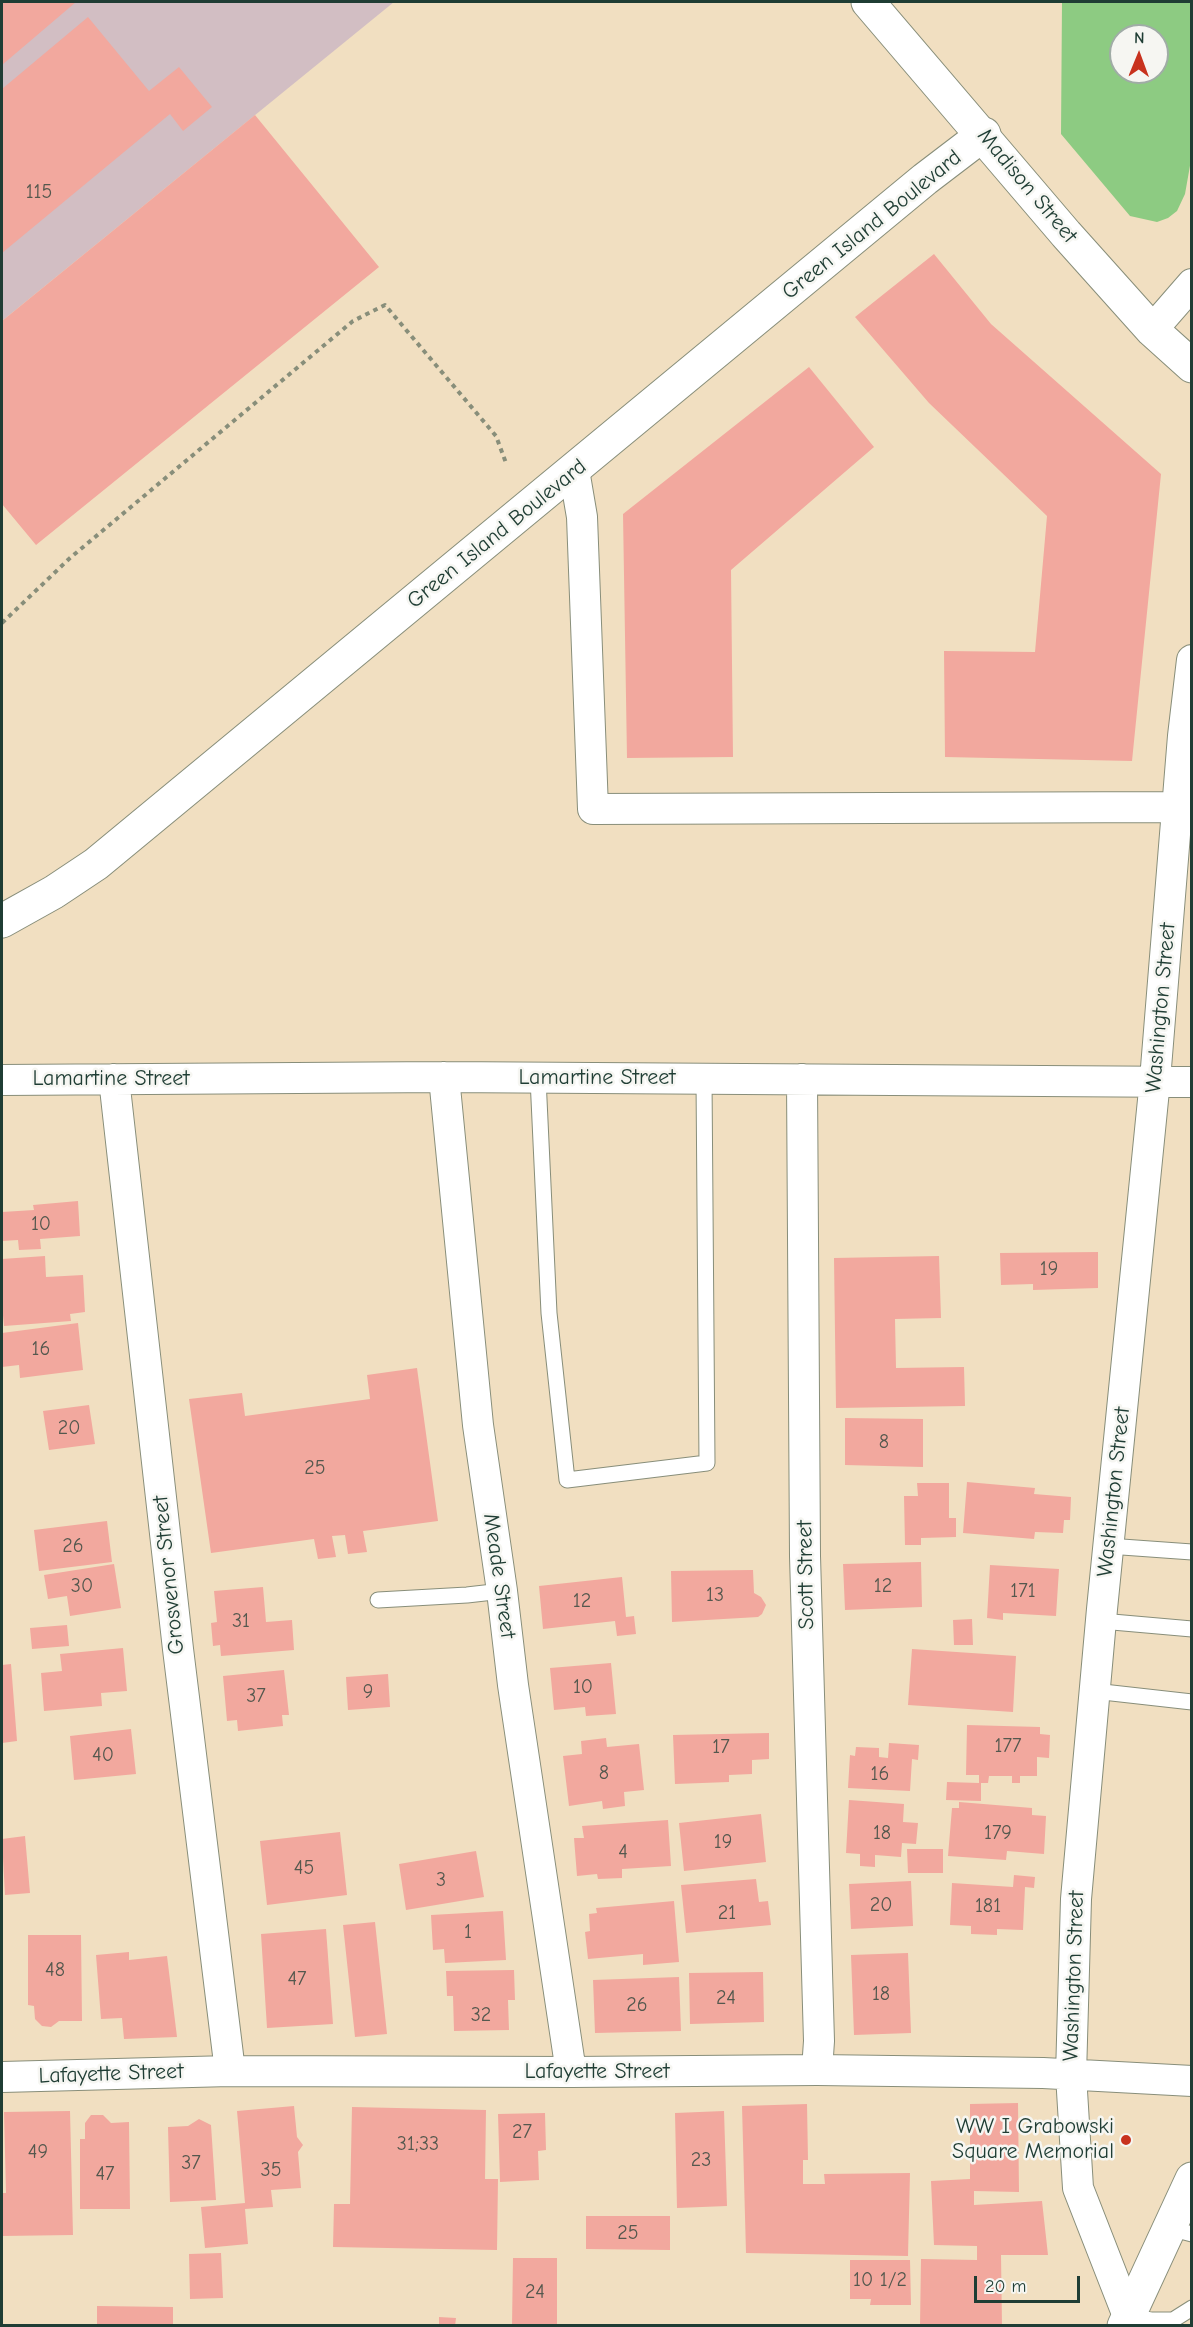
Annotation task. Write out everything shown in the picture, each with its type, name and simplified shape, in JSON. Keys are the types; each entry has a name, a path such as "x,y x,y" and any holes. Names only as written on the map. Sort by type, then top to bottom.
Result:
{"street":[{"name":"Madison Street","path":"868,2 984,134 1066,234 1152,330 1191,366"},
{"name":"Green Island Boulevard","path":"2,921 54,892 96,864 925,179 984,134"},
{"path":"1152,330 1191,284"},
{"path":"574,470 582,517 593,809 1177,807"},
{"name":"Washington Street","path":"1126,2321 1078,2188 1071,2075 1076,1899 1108,1546 1155,1080 1191,660"},
{"name":"Lamartine Street","path":"2,1080 444,1077 1191,1082"},
{"name":"Meade Street","path":"444,1077 478,1425 513,1685 571,2073"},
{"name":"Grosvenor Street","path":"114,1079 178,1649 230,2071"},
{"name":"Scott Street","path":"802,1079 805,1556 819,2041 817,2070"},
{"name":"Lafayette Street","path":"2,2077 230,2071 571,2073 817,2070 1071,2075 1191,2081"},
{"path":"1126,2321 1180,2231 1191,2179"}],"lane":[{"path":"538,1078 549,1313 567,1480 707,1463 704,1079"},
{"path":"1108,1546 1191,1552"},
{"path":"378,1600 502,1591"},
{"path":"1101,1621 1191,1629"},
{"path":"1094,1692 1191,1702"},
{"path":"1126,2321 1151,2320 1174,2323 1191,2308"}],"path":[{"path":"2,623 70,558 353,321 385,305 496,436 506,463"}],"shaded area":[{"path":"2,2 394,2 2,321"}],"green space":[{"path":"1062,2 1191,2 1191,160 1185,194 1177,211 1168,218 1157,222 1130,216 1061,134"}],"building":[{"path":"2,2 76,2 2,65"},
{"path":"88,17 149,91 179,67 212,107 183,131 170,114 2,253 2,89"},
{"path":"255,115 379,267 36,545 2,504 2,321"},
{"path":"934,254 991,324 1161,474 1132,761 945,757 944,651 1035,652 1047,516 929,403 855,317"},
{"path":"809,367 874,447 731,570 733,757 627,758 623,514"},
{"path":"78,1201 80,1236 40,1239 41,1249 19,1250 18,1240 2,1241 2,1212 34,1210 33,1205"},
{"path":"1098,1252 1098,1288 1033,1290 1033,1284 1001,1285 1000,1253"},
{"path":"45,1256 46,1277 83,1275 85,1312 70,1314 71,1321 4,1326 2,1259"},
{"path":"939,1256 941,1318 895,1319 896,1368 964,1367 965,1406 836,1408 834,1258"},
{"path":"78,1323 83,1370 20,1378 19,1365 2,1367 2,1333"},
{"path":"417,1368 438,1521 363,1531 367,1552 348,1554 345,1535 332,1536 336,1557 318,1559 314,1539 211,1553 189,1399 242,1393 245,1416 370,1399 367,1375"},
{"path":"89,1405 95,1444 49,1450 43,1411"},
{"path":"845,1418 923,1419 923,1467 845,1465"},
{"path":"967,1482 1035,1488 1034,1494 1071,1497 1070,1520 1064,1520 1063,1533 1035,1532 1034,1539 963,1533"},
{"path":"917,1483 949,1483 949,1518 956,1518 956,1537 921,1538 921,1545 905,1545 904,1496 918,1496"},
{"path":"107,1521 112,1562 39,1571 34,1530"},
{"path":"921,1562 922,1607 845,1610 843,1564"},
{"path":"114,1564 121,1608 70,1616 67,1596 48,1599 44,1575"},
{"path":"990,1565 1059,1569 1056,1616 1003,1613 1003,1620 987,1618"},
{"path":"753,1570 754,1593 761,1597 766,1605 758,1617 672,1622 671,1571"},
{"path":"622,1577 626,1617 634,1616 636,1634 617,1636 615,1621 543,1629 539,1586"},
{"path":"263,1587 266,1622 292,1620 294,1650 221,1656 220,1645 213,1646 211,1623 217,1622 214,1591"},
{"path":"972,1619 973,1645 954,1645 953,1620"},
{"path":"67,1625 69,1646 32,1649 30,1628"},
{"path":"123,1648 127,1691 101,1693 102,1706 44,1711 41,1673 62,1671 60,1654"},
{"path":"912,1649 1016,1656 1013,1712 908,1705"},
{"path":"611,1663 616,1714 586,1716 585,1707 554,1710 550,1668"},
{"path":"11,1664 17,1741 2,1743 2,1665"},
{"path":"284,1670 289,1715 282,1715 283,1726 238,1731 237,1720 227,1721 223,1676"},
{"path":"388,1674 390,1707 348,1710 346,1677"},
{"path":"967,1725 1040,1727 1040,1734 1050,1735 1049,1758 1037,1757 1037,1776 1020,1776 1020,1783 1012,1783 1012,1776 989,1776 988,1783 981,1783 981,1801 946,1800 947,1782 979,1783 979,1775 966,1775"},
{"path":"131,1729 136,1774 74,1780 70,1736"},
{"path":"769,1733 769,1759 752,1760 752,1774 729,1775 729,1782 675,1784 673,1735"},
{"path":"606,1738 607,1747 639,1744 644,1790 624,1792 625,1806 603,1809 602,1801 569,1806 563,1756 582,1754 581,1741"},
{"path":"889,1743 919,1745 918,1760 912,1759 910,1791 848,1788 850,1755 855,1756 856,1747 879,1748 879,1757 888,1758"},
{"path":"849,1800 904,1804 903,1822 918,1823 916,1844 902,1843 901,1857 875,1855 875,1867 860,1866 860,1854 846,1853"},
{"path":"959,1802 1032,1808 1032,1815 1046,1816 1044,1854 1007,1851 1006,1860 948,1856 952,1808 959,1808"},
{"path":"761,1814 766,1862 684,1871 679,1823"},
{"path":"668,1820 671,1866 622,1869 622,1878 598,1879 597,1874 577,1876 574,1838 584,1838 582,1826"},
{"path":"340,1832 347,1895 267,1905 260,1841"},
{"path":"25,1836 30,1893 5,1895 2,1839"},
{"path":"907,1849 943,1849 943,1873 908,1873"},
{"path":"476,1851 484,1897 406,1910 399,1864"},
{"path":"1014,1875 1035,1877 1034,1888 1025,1887 1023,1930 997,1929 997,1935 971,1934 971,1926 950,1925 952,1883 1013,1887"},
{"path":"756,1879 759,1902 768,1901 771,1925 686,1933 681,1885"},
{"path":"911,1881 913,1926 851,1929 849,1884"},
{"path":"674,1901 679,1962 643,1965 643,1954 588,1959 585,1932 590,1931 589,1914 597,1913 596,1908"},
{"path":"503,1911 506,1960 445,1963 444,1949 433,1950 431,1915"},
{"path":"375,1922 387,2034 355,2037 343,1925"},
{"path":"326,1929 333,2024 267,2028 261,1934"},
{"path":"28,1935 81,1935 82,2021 59,2021 51,2027 42,2026 35,2019 34,2006 28,2005"},
{"path":"129,1952 129,1960 167,1956 177,2037 124,2039 122,2018 101,2019 96,1955"},
{"path":"908,1953 911,2033 854,2035 851,1955"},
{"path":"514,1970 515,2000 508,2000 509,2030 454,2031 453,1996 447,1996 446,1971"},
{"path":"763,1972 764,2022 690,2024 689,1973"},
{"path":"679,1977 681,2031 595,2033 593,1980"},
{"path":"1018,2103 1019,2192 974,2191 974,2205 1042,2201 1048,2255 1001,2255 1002,2326 920,2326 921,2259 977,2260 977,2246 934,2245 931,2181 970,2179 970,2104"},
{"path":"807,2104 808,2160 803,2160 803,2184 825,2184 824,2174 910,2173 908,2256 746,2253 742,2106"},
{"path":"294,2106 297,2137 303,2145 298,2152 301,2188 271,2190 273,2207 245,2209 248,2244 205,2248 201,2207 245,2203 237,2111"},
{"path":"352,2107 486,2110 485,2179 498,2179 497,2250 333,2247 334,2204 350,2204"},
{"path":"70,2111 73,2235 2,2236 2,2193 6,2193 4,2112"},
{"path":"724,2111 727,2206 677,2208 675,2113"},
{"path":"545,2113 546,2150 538,2151 539,2180 500,2182 498,2114"},
{"path":"91,2115 103,2115 111,2123 129,2122 130,2209 80,2209 80,2139 85,2139 85,2123"},
{"path":"199,2119 211,2125 216,2200 170,2202 168,2127 188,2126"},
{"path":"586,2216 670,2216 670,2250 586,2249"},
{"path":"221,2253 223,2298 190,2299 189,2254"},
{"path":"513,2258 557,2258 557,2326 512,2326"},
{"path":"850,2260 910,2260 911,2305 870,2305 871,2299 850,2299"},
{"path":"97,2306 173,2307 173,2326 97,2326"},
{"path":"439,2317 456,2318 455,2326 439,2326"}],"place":[{"name":"WW I Grabowski Square Memorial","path":"1126,2140"}]}
